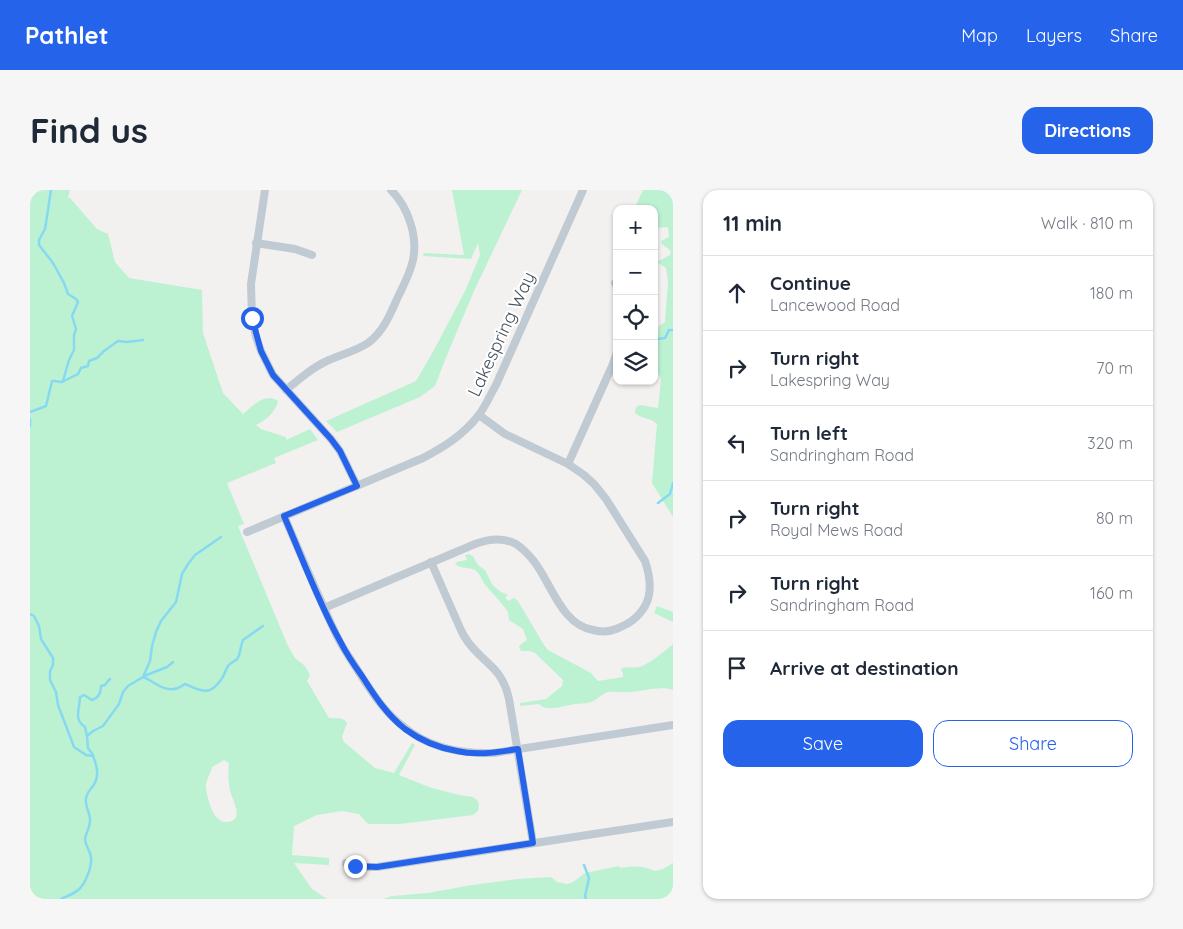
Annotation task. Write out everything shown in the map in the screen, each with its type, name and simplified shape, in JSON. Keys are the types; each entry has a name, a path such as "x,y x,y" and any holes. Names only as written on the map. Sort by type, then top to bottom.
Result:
{"street":[{"path":"266,190 250,284 252,318 261,351 273,375 340,451 357,486"},
{"path":"286,390 304,374 328,360 368,343 389,319 409,274 414,247 413,233 409,220 403,206 391,190"},
{"name":"Lakespring Way","path":"247,532 423,458 456,439 479,415 496,385 584,190"},
{"path":"256,243 295,249 312,254"},
{"path":"568,464 613,364"},
{"path":"324,608 485,540 506,540 524,551 534,561 564,611 580,625 588,629 611,631 623,627 640,614 649,594 649,572 645,561 606,499 594,484 568,464 505,434 479,415"},
{"path":"284,516 340,643 376,699 405,728 422,739 458,752 475,754 494,753 673,725"},
{"path":"431,562 464,637 495,669 507,687 533,843"},
{"path":"346,863 365,867 377,867 673,822"}],"green space":[{"path":"30,190 70,190 68,198 97,229 108,234 115,262 129,278 202,290 203,333 223,393 243,414 259,401 269,398 273,399 278,401 275,409 266,419 256,425 261,429 286,437 286,440 310,429 318,440 274,458 276,463 227,483 244,524 238,526 288,646 295,658 305,666 310,675 307,681 329,718 341,719 347,723 342,737 344,742 375,768 394,773 412,743 415,745 399,775 429,787 473,797 478,801 479,806 478,811 473,815 400,824 370,824 359,814 342,811 317,815 294,826 292,855 329,858 329,865 294,863 312,889 327,899 30,899","holes":["224,760 229,763 229,787 237,814 235,819 227,822 218,819 215,815 210,804 206,786 212,767"]},
{"path":"452,190 522,190 474,291 435,386 420,397 337,432 326,421 416,381 465,291 480,255 478,243 471,259 423,256 424,253 464,255"},
{"path":"643,190 673,190 673,517 652,483 657,424 635,413 636,407 640,405 658,408 661,379 658,374 658,332 659,326 665,322 668,281 666,268 658,261 670,255 671,251 661,241 669,237 668,227 658,228 658,205 636,205"},
{"path":"465,555 473,556 478,565 485,570 492,584 508,595 505,597 508,601 514,598 518,601 548,650 591,673 598,681 623,677 622,668 643,666 673,644 673,690 663,688 633,692 608,692 589,703 556,708 542,707 539,704 520,706 520,703 546,699 562,686 563,680 535,653 521,651 519,647 527,640 523,629 509,620 506,609 485,585 475,570 455,564 467,560"},
{"path":"657,606 673,612 673,622 654,613"},
{"path":"673,863 673,899 383,899 392,896 428,893 518,879 551,877 557,882 568,884 585,873 619,866 620,868 642,867 655,871"}],"waterway":[{"path":"51,190 45,229 39,240 39,245 53,263 68,294 78,302 72,316 76,329 74,350 63,381"},
{"path":"658,339 665,338 669,330 673,330"},
{"path":"30,412 46,406 52,381 62,382 78,374 81,368 88,366 89,361 97,358 118,341 143,340"},
{"path":"30,419 30,426"},
{"path":"658,503 670,494 673,483"},
{"path":"93,755 88,748 87,736 103,726 119,704 123,692 128,686 143,677 150,661 156,632 161,621 176,602 182,574 195,555 221,537"},
{"path":"30,614 34,616 39,626 41,639 53,658 50,680 56,692 58,705 74,747 86,755 93,756 97,771 97,778 86,799 90,818 90,825 85,840 91,856 89,871 81,888 61,899"},
{"path":"143,677 168,689 178,688 185,684 208,691 216,686 229,665 236,660 243,640 263,626"},
{"path":"144,676 167,667 173,662"},
{"path":"87,736 85,727 81,724 78,717 80,697 84,695 92,700 96,698 101,690 101,686 105,685 110,679"},
{"path":"584,865 589,878 586,899"}],"route":[{"path":"252,318 261,351 273,375 331,439 340,451 357,486 284,516 340,643 376,699 405,728 422,739 458,752 475,754 518,749 533,843 377,867 355,866"}]}
